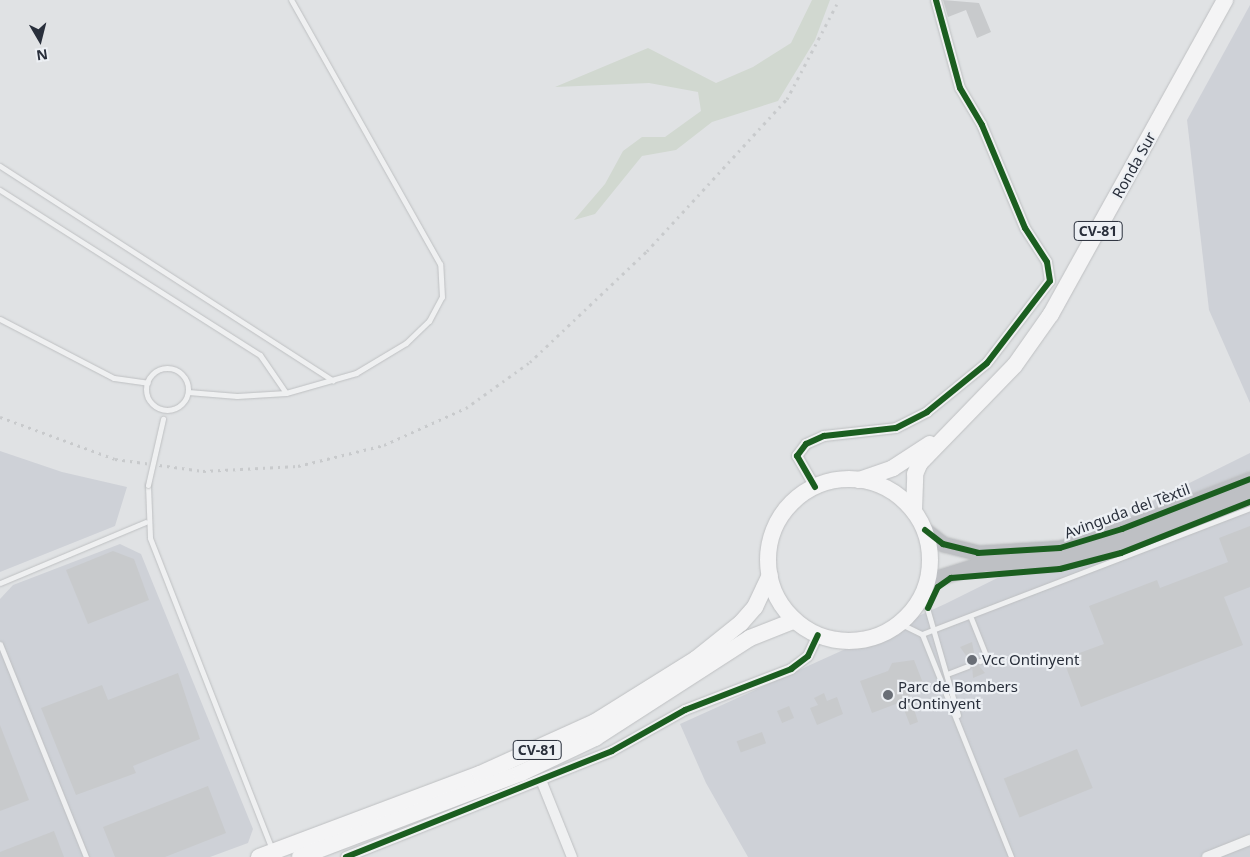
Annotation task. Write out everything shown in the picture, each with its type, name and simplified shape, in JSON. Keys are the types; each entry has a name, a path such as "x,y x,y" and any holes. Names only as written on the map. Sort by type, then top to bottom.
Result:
{"main road":[{"name":"Ronda Sur","path":"914,511 915,474 939,439 1015,365 1051,314 1225,0"},
{"name":"Ronda Sur","path":"859,480 893,468 939,439"},
{"name":"CV-81","path":"859,480 893,492 914,511 925,530 930,555 925,588 899,623 860,640 818,635 792,621 779,602 770,575 769,554 776,527 797,498 815,487 859,480"},
{"name":"CV-81","path":"266,854 488,770 595,722 696,659 734,629 755,607 770,575"},
{"name":"CV-81","path":"300,857 513,776 595,738 750,638 792,621"}],"street":[{"path":"815,487 797,456 806,444 824,436 896,428 940,404 996,353 1050,281 1047,262 1025,228 985,132 960,88 936,0"},
{"name":"Avinguda del Tèxtil","path":"925,530 943,544 978,553 1060,548 1122,529 1250,479"},
{"name":"Avinguda del Tèxtil","path":"925,588 975,565 1055,562 1092,553 1250,494"},
{"path":"346,857 634,741 690,708 791,669 808,656 818,635"},
{"path":"541,780 572,857"},
{"path":"1207,857 1250,840"}],"lane":[{"path":"188,392 237,396 286,392 333,381 368,368 412,337 437,309 443,275 291,0"},
{"path":"0,166 333,381"},
{"path":"0,190 260,355 286,392"},
{"path":"0,320 114,378 148,383"},
{"path":"162,369 175,370 185,378 188,392 177,407 164,409 152,403 148,383 162,369"},
{"path":"164,409 148,485 146,522 266,854"},
{"path":"899,623 922,634 936,632 1250,508"},
{"path":"0,583 146,522"},
{"path":"925,588 962,730"},
{"path":"971,618 987,658 980,661"},
{"path":"922,634 962,730 1011,857"},
{"path":"0,644 86,857"},
{"path":"947,674 968,666"}],"shaded area":[{"path":"812,0 830,0 815,40 778,101 712,122 676,150 642,156 595,214 574,220 605,184 623,151 642,137 665,137 701,111 698,92 649,83 555,87 648,48 716,83 753,67 791,43"},
{"path":"1250,5 1250,403 1209,310 1187,120"},
{"path":"0,451 62,472 127,487 115,526 0,572"},
{"path":"1250,453 1250,857 748,857 706,783 680,724 945,604"},
{"path":"120,544 141,554 253,829 248,843 210,857 0,857 0,599 13,585"}],"building":[{"path":"943,0 979,3 991,32 977,38 966,10 948,17"},
{"path":"1250,526 1250,587 1224,597 1243,645 1081,707 1063,659 1104,644 1089,606 1157,580 1160,588 1228,562 1219,538"},
{"path":"113,551 134,559 149,600 88,624 66,570"},
{"path":"972,642 976,662 985,673 973,678 972,664 960,647"},
{"name":"Parc de Bombers d'Ontinyent","path":"914,660 923,683 908,689 918,722 910,725 901,702 872,713 860,681 888,671 892,663"},
{"path":"178,673 200,739 133,766 136,773 76,795 41,708 102,685 108,700"},
{"path":"824,693 827,701 837,697 843,714 817,725 810,708 818,705 814,698"},
{"path":"789,706 794,718 782,723 777,711"},
{"path":"0,725 29,800 0,811"},
{"path":"762,732 766,743 741,753 737,741"},
{"path":"1077,749 1093,788 1019,818 1004,779"},
{"path":"208,786 226,833 165,857 115,857 103,827"},
{"path":"54,831 64,857 0,857 0,852"}],"railway":[{"path":"0,417 115,459 203,471 298,466 384,445 466,408 530,362 647,251 787,99 839,0"}],"cycle path":[{"path":"815,487 797,456 806,444 824,436 896,428 927,412 987,363 1050,281 1047,262 1025,228 982,125 960,88 936,0"},
{"path":"925,530 943,544 978,553 1060,548 1122,529 1250,479"},
{"path":"928,608 938,587 951,578 1060,569 1121,553 1250,502"},
{"path":"346,857 612,751 685,710 791,669 808,656 818,635"}],"place":[{"name":"Vcc Ontinyent","path":"972,660"},
{"name":"Parc de Bombers d'Ontinyent","path":"888,695"}]}
